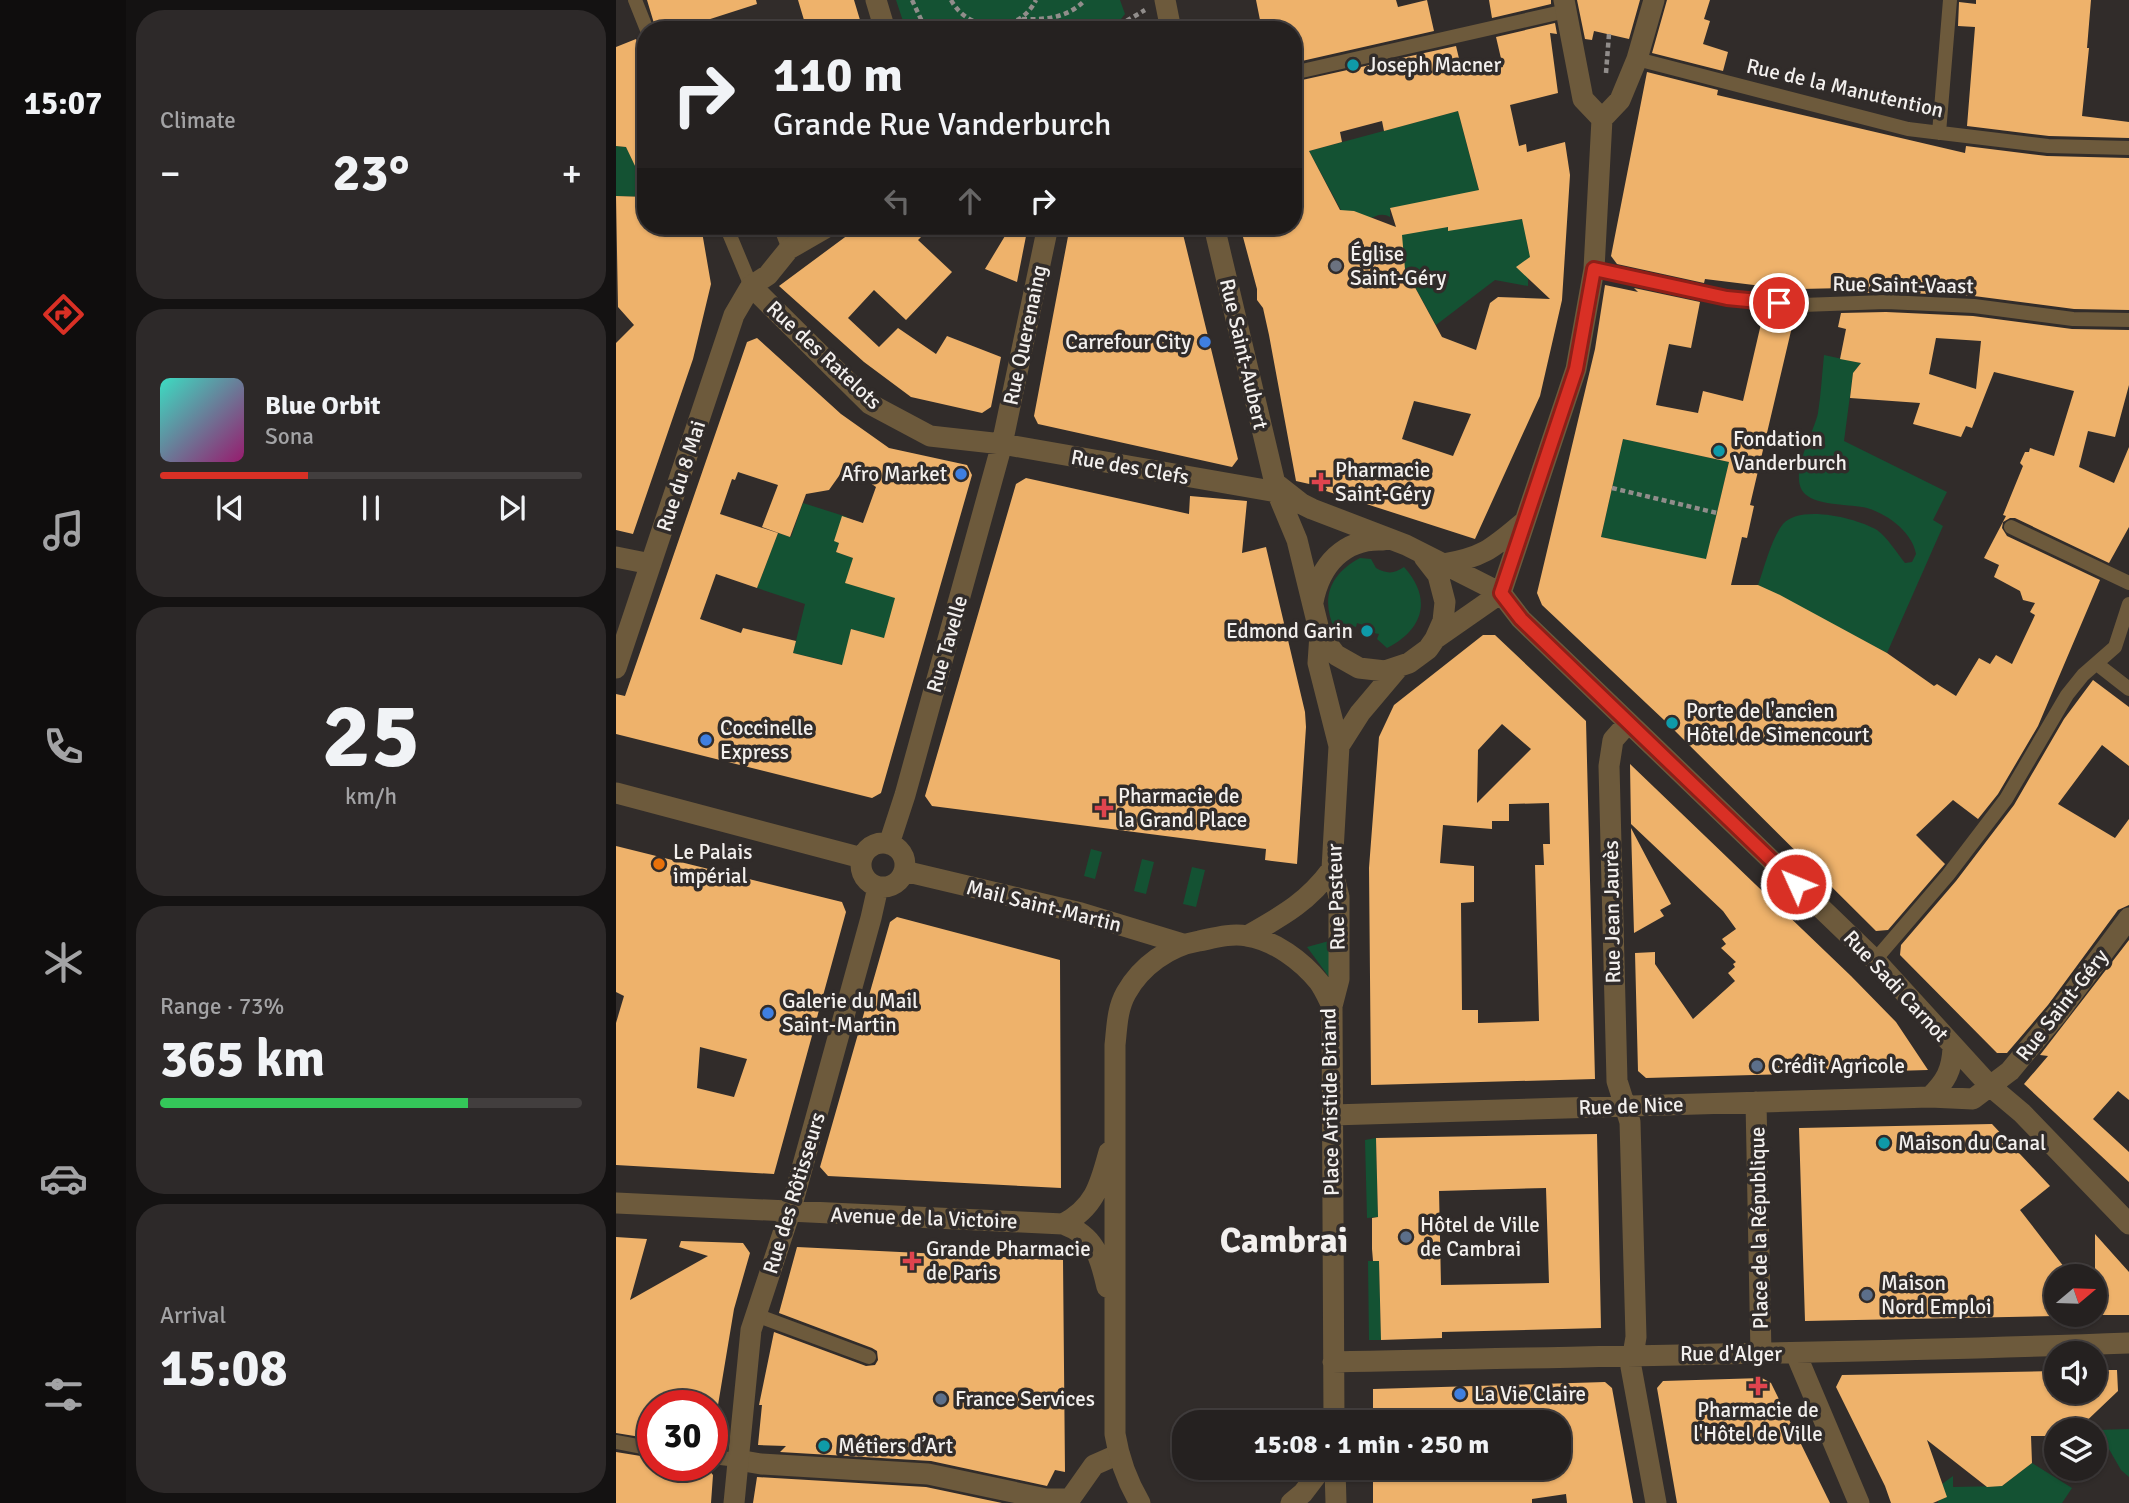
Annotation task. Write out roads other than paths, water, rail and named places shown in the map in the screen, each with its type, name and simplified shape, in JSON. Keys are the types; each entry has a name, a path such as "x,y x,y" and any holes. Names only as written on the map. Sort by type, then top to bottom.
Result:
{"street":[{"path":"876,0 882,21"},
{"path":"1339,746 1360,713 1398,668 1419,657 1436,639 1501,593 1576,369 1594,269 1602,119 1620,100 1637,59 1654,0"},
{"path":"1165,3 1169,21"},
{"path":"1565,6 1583,99 1602,119"},
{"path":"789,249 813,235"},
{"name":"Rue Querenaing","path":"1002,444 1046,235"},
{"name":"Rue Saint-Aubert","path":"1216,235 1269,488 1297,540 1313,602"},
{"name":"Rue du 8 Mai","path":"616,668 734,315 751,286 768,275 789,249"},
{"name":"Rue des Ratelots","path":"751,286 870,404 930,436 1002,444"},
{"name":"Rue des Clefs","path":"1002,444 1269,488"},
{"name":"Rue Tavelle","path":"889,844 1002,444"},
{"path":"1269,488 1406,545 1501,593"},
{"path":"1443,564 1470,560 1490,551 1527,519"},
{"path":"1389,540 1372,539 1356,543 1341,552 1330,561 1322,573 1313,602 1320,634 1336,655 1347,662 1372,670 1398,668"},
{"path":"1420,553 1430,564 1443,588 1443,621 1436,639"},
{"path":"616,558 651,564"},
{"name":"Rue Sadi Carnot","path":"1501,593 1521,619 1875,960 1953,1048 1990,1086 2022,1113 2129,1224"},
{"path":"1320,634 1318,663 1339,746"},
{"name":"Rue Jean Jaurès","path":"1624,1106 1617,1081 1609,766 1613,740 1628,723"},
{"name":"Rue Pasteur","path":"1332,1006 1339,979 1339,897 1332,869 1339,746"},
{"path":"616,793 862,858"},
{"path":"889,844 900,851 905,864 904,871 894,884 878,887 871,884 862,872 862,858 870,847 889,844"},
{"path":"1247,936 1295,909 1317,890 1332,869"},
{"name":"Mail Saint-Martin","path":"904,871 1082,913 1182,944"},
{"name":"Rue des Rôtisseurs","path":"734,1503 751,1330 790,1212 872,918 878,887"},
{"name":"Rue Saint-Géry","path":"1990,1086 2010,1071 2050,1023 2129,918"},
{"name":"Place Aristide Briand","path":"1140,1503 1130,1485 1119,1454 1114,1418 1115,1045 1118,1016 1125,994 1136,978 1156,959 1182,944 1220,936 1247,936 1266,942 1290,955 1319,982 1332,1006 1334,1410"},
{"path":"1930,1097 1946,1081 1952,1063 1953,1048"},
{"name":"Rue de Nice","path":"1332,1115 1930,1097 1973,1099 1990,1086"},
{"name":"Place de la République","path":"1756,1102 1761,1354"},
{"path":"1624,1106 1630,1122 1636,1337 1633,1378 1656,1503"},
{"name":"Place Aristide Briand","path":"1063,1224 1076,1217 1092,1201 1102,1178 1115,1130"},
{"name":"Avenue de la Victoire","path":"616,1203 1063,1224"},
{"name":"Place Aristide Briand","path":"1063,1224 1078,1229 1094,1245 1102,1266 1115,1322"},
{"name":"Rue d'Alger","path":"1334,1362 1796,1354 2129,1343"},
{"path":"1796,1354 1859,1503"},
{"path":"738,1460 761,1464 928,1474 1046,1499 1070,1499 1094,1465 1119,1454"},
{"path":"1291,1503 1313,1480"},
{"path":"1335,1480 1336,1503"}],"lane":[{"path":"635,0 643,21"},
{"path":"1939,133 1950,0"},
{"path":"1302,71 1565,6"},
{"name":"Rue de la Manutention","path":"1637,59 1908,129 2048,146 2129,149"},
{"name":"Rue des Ratelots","path":"730,235 751,286"},
{"path":"784,235 789,249"},
{"name":"Rue Saint-Vaast","path":"1594,269 1727,298 1802,305 1886,302 1974,306 2073,319 2129,320"},
{"path":"2011,527 2129,583"},
{"path":"1875,960 1948,875 2006,799 2067,695 2083,675 2115,647 2129,604"},
{"path":"2097,664 2129,689"},
{"path":"756,1315 869,1357"},
{"path":"616,1442 637,1446"},
{"path":"728,1459 738,1460"}],"place":[{"name":"Joseph Macner","path":"1353,65"},
{"name":"Église Saint-Géry","path":"1336,266"},
{"name":"Carrefour City","path":"1205,342"},
{"name":"Fondation Vanderburch","path":"1719,451"},
{"name":"Afro Market","path":"961,474"},
{"name":"Pharmacie Saint-Géry","path":"1321,482"},
{"name":"Edmond Garin","path":"1367,631"},
{"name":"Porte de l'ancien Hôtel de Simencourt","path":"1672,723"},
{"name":"Coccinelle Express","path":"706,740"},
{"name":"Pharmacie de la Grand Place","path":"1104,808"},
{"name":"Le Palais impérial","path":"659,864"},
{"name":"Galerie du Mail Saint-Martin","path":"768,1013"},
{"name":"Crédit Agricole","path":"1757,1066"},
{"name":"Maison du Canal","path":"1884,1143"},
{"name":"Hôtel de Ville de Cambrai","path":"1406,1237"},
{"name":"Grande Pharmacie de Paris","path":"912,1261"},
{"name":"Maison Nord Emploi","path":"1867,1295"},
{"name":"Pharmacie de l'Hôtel de Ville","path":"1758,1386"},
{"name":"La Vie Claire","path":"1460,1394"},
{"name":"France Services","path":"941,1399"},
{"name":"Métiers d’Art","path":"824,1446"}],"district":[{"name":"Cambrai","path":"1284,1240"}]}
